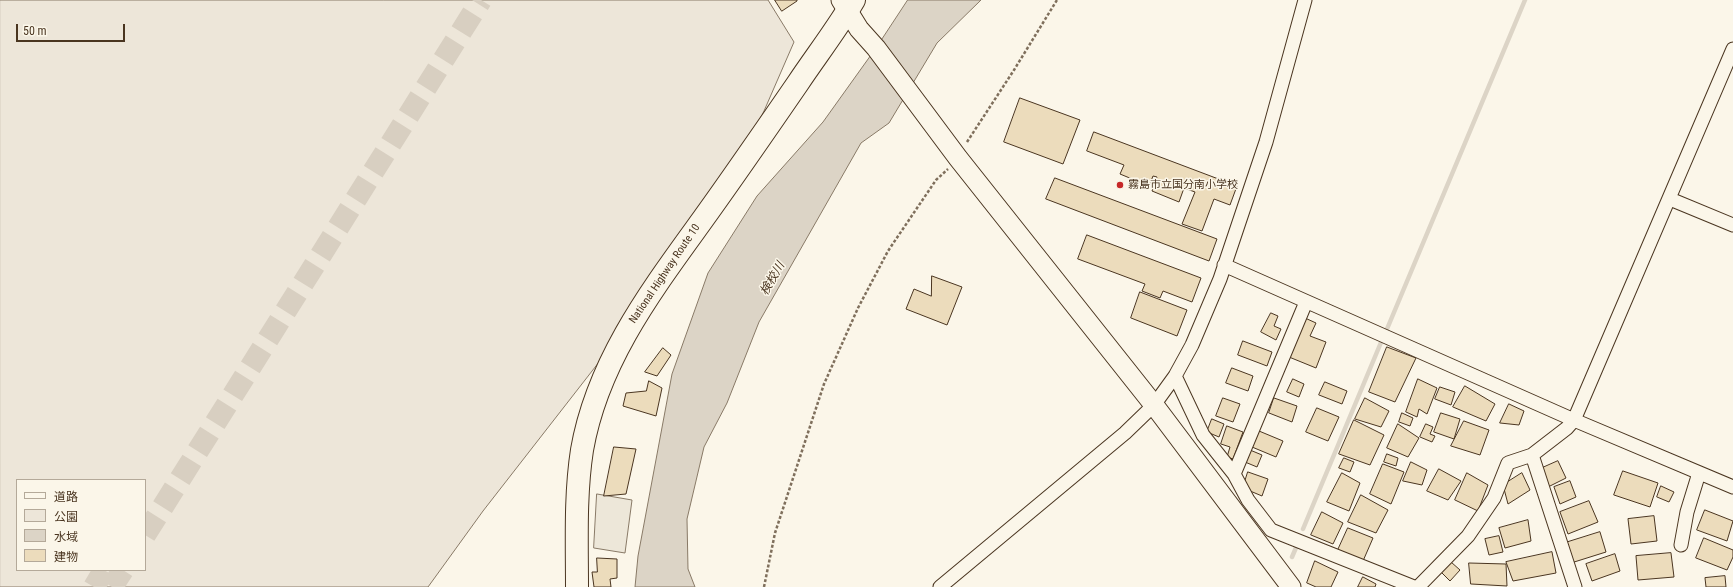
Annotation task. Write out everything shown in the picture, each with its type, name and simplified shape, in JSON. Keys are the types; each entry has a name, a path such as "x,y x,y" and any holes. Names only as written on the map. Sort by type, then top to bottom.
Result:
{"highway":[{"name":"National Highway Route 10","path":"577,587 578,491 582,449 595,400 608,366 628,327 653,288 747,157 847,4"}],"main road":[{"path":"847,4 859,29 876,48 958,158 1154,405 1291,587"}],"street":[{"path":"940,587 1125,433 1154,405 1175,376 1192,345 1220,279 1266,142 1305,0"},
{"path":"1418,587 1468,536 1494,498 1508,463 1532,454 1567,428 1574,420 1733,49"},
{"path":"1670,199 1733,225"},
{"path":"1224,265 1574,420 1733,487"},
{"path":"1234,474 1306,302"},
{"path":"1175,376 1203,435 1234,474 1248,500 1271,530 1414,587"},
{"path":"1532,454 1575,587"},
{"path":"1681,545 1687,512 1700,473"}],"path":[{"path":"764,587 775,533 819,400 858,308 888,251 936,180 958,158 973,131 1014,70 1057,0"}],"green space":[{"path":"0,0 768,0 794,42 764,111 727,185 638,312 483,511 428,587 0,587"}],"shaded area":[{"path":"597,494 632,500 625,553 594,548"}],"water":[{"name":"検校川","path":"908,0 981,0 937,43 889,123 861,143 759,322 727,403 704,447 687,519 688,569 695,587 635,587 638,556 672,374 708,273 757,196 823,122"}],"building":[{"path":"775,0 797,0 797,1 782,11"},
{"path":"1020,98 1080,120 1063,164 1004,142"},
{"path":"1094,132 1237,186 1230,205 1214,199 1202,231 1182,224 1195,192 1184,188 1179,202 1152,191 1157,177 1153,176 1149,186 1120,174 1124,165 1087,151"},
{"path":"1055,178 1217,239 1209,261 1046,199"},
{"path":"1087,235 1201,278 1192,302 1163,291 1160,298 1142,291 1145,284 1078,259"},
{"path":"932,276 962,287 947,325 906,309 914,289 931,296"},
{"path":"1140,292 1187,310 1177,336 1131,318"},
{"path":"1271,313 1278,316 1274,326 1281,329 1276,340 1261,332"},
{"path":"1305,318 1316,323 1310,336 1326,342 1316,368 1289,357"},
{"path":"1243,341 1272,352 1267,366 1238,355"},
{"path":"1387,347 1416,358 1395,402 1369,392"},
{"path":"663,348 671,355 657,376 645,372"},
{"path":"1232,368 1253,376 1248,391 1226,383"},
{"path":"1293,379 1304,384 1299,397 1287,392"},
{"path":"1418,379 1437,388 1427,414 1419,409 1417,417 1406,412"},
{"path":"649,381 662,388 656,416 623,406 626,393 646,391"},
{"path":"1325,382 1347,391 1342,404 1319,395"},
{"path":"1465,386 1495,404 1486,421 1453,407"},
{"path":"1440,387 1455,392 1451,405 1435,399"},
{"path":"1223,398 1240,404 1233,422 1216,416"},
{"path":"1274,398 1297,406 1292,422 1269,413"},
{"path":"1365,398 1389,411 1381,427 1355,419"},
{"path":"1509,404 1524,411 1519,425 1500,423"},
{"path":"1317,408 1339,417 1328,441 1306,432"},
{"path":"1402,413 1413,418 1410,426 1399,422"},
{"path":"1441,413 1460,419 1454,439 1434,432"},
{"path":"1212,419 1224,424 1219,437 1207,432"},
{"path":"1354,420 1384,435 1370,465 1339,454"},
{"path":"1464,421 1489,430 1480,455 1451,446"},
{"path":"1398,424 1419,438 1408,457 1387,448"},
{"path":"1426,424 1433,427 1430,434 1435,436 1432,442 1420,437"},
{"path":"1227,426 1243,432 1233,459 1227,457 1230,447 1221,444"},
{"path":"1259,431 1283,441 1276,457 1252,447"},
{"path":"614,447 636,449 626,494 604,496"},
{"path":"1250,450 1262,455 1257,467 1245,462"},
{"path":"1387,454 1398,458 1396,466 1384,462"},
{"path":"1344,458 1354,462 1350,472 1339,468"},
{"path":"1558,461 1566,478 1548,487 1540,469"},
{"path":"1411,462 1427,470 1422,485 1403,481"},
{"path":"1383,464 1404,472 1391,504 1370,494"},
{"path":"1439,469 1461,481 1448,500 1427,491"},
{"path":"1623,471 1658,483 1650,507 1614,495"},
{"path":"1248,472 1268,479 1262,496 1243,488"},
{"path":"1342,473 1360,483 1349,511 1327,502"},
{"path":"1467,473 1488,485 1478,511 1455,500"},
{"path":"1522,473 1530,490 1508,504 1503,485"},
{"path":"1570,481 1576,497 1560,504 1554,487"},
{"path":"1661,486 1674,492 1669,502 1657,497"},
{"path":"1361,495 1388,510 1376,533 1348,522"},
{"path":"1589,501 1598,522 1568,534 1560,512"},
{"path":"1705,510 1733,521 1727,541 1697,530"},
{"path":"1322,512 1343,523 1333,544 1311,535"},
{"path":"1654,516 1657,541 1631,544 1628,519"},
{"path":"1528,520 1531,541 1505,548 1499,528"},
{"path":"1348,528 1373,538 1363,561 1338,550"},
{"path":"1600,532 1606,552 1571,563 1565,543"},
{"path":"1499,536 1503,552 1489,555 1485,539"},
{"path":"1704,538 1733,550 1733,557 1727,570 1696,558"},
{"path":"1552,552 1556,573 1513,581 1506,562"},
{"path":"1671,553 1674,577 1638,580 1636,556"},
{"path":"1615,554 1620,571 1592,581 1586,564"},
{"path":"597,558 617,559 617,578 610,579 611,587 594,587 592,572 597,572"},
{"path":"1315,561 1338,572 1331,587 1316,587 1307,583"},
{"path":"1451,562 1460,570 1450,581 1441,572"},
{"path":"1469,563 1506,564 1507,586 1471,584"},
{"path":"1725,576 1726,587 1706,587 1705,578"},
{"path":"1363,577 1376,584 1375,587 1358,587"}],"waterway":[{"path":"1387,329 1525,0"},
{"path":"1303,529 1382,340"},
{"path":"1292,557 1298,543"}],"tunnel":[{"path":"146,533 481,0"},
{"path":"94,587 103,571"},
{"path":"112,587 122,571"}],"place":[{"name":"霧島市立国分南小学校","path":"1120,185"}]}
